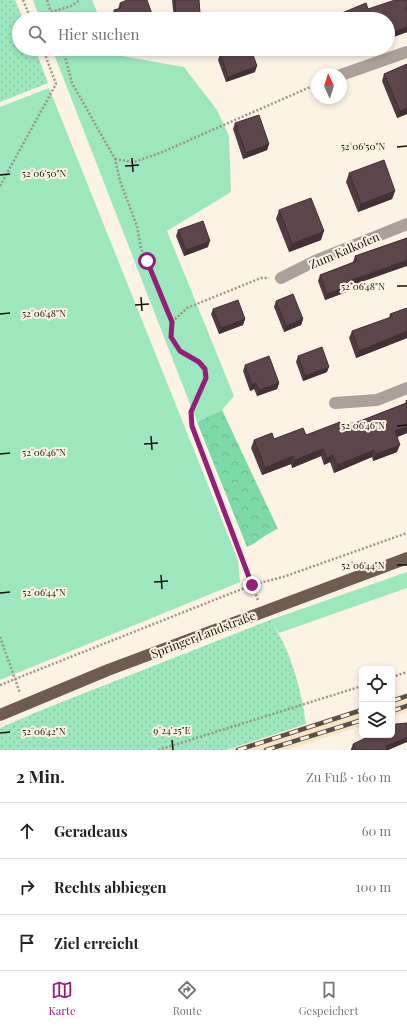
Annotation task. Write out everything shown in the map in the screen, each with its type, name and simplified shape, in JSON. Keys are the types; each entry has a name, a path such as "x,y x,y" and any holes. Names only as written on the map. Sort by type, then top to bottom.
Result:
{"main road":[{"name":"Springer Landstraße","path":"0,715 204,633 407,558"}],"street":[{"path":"347,73 407,52"},
{"name":"Zum Kalkofen","path":"282,278 315,261 407,224"},
{"path":"336,403 377,400 407,388"}],"path":[{"path":"23,0 28,12"},
{"path":"47,0 51,12 71,6 80,0"},
{"path":"0,186 56,84 46,56"},
{"path":"64,56 72,83 116,159 120,180 136,226 140,248 172,322 171,337 180,351 199,362 205,369 206,378 191,412 192,426 252,585"},
{"path":"116,159 134,162 160,153 311,87"},
{"path":"172,322 187,308 261,278 282,278"},
{"path":"0,685 252,585 283,577 407,532"},
{"path":"0,637 14,679 25,704"},
{"path":"395,676 407,672"},
{"path":"158,750 359,687"}],"shaded area":[{"path":"407,693 407,712 395,716 395,696"},
{"path":"359,708 359,727 286,750 226,750"}],"green space":[{"path":"0,0 15,0 20,12 12,12 12,56 38,56 48,83 0,102"},
{"path":"33,0 92,0 97,12 37,12"},
{"path":"55,56 122,56 184,67 217,110 229,136 231,192 167,231 234,396 222,410 197,422"},
{"path":"49,88 238,560 240,582 0,680 0,107"},
{"path":"222,410 278,529 247,547 197,422"},
{"path":"407,572 407,588 279,633 270,620"},
{"path":"270,620 284,644 294,670 306,724 226,750 0,750 0,728 39,711"}],"building":[{"path":"127,0 147,0 151,12 115,12 114,10 121,8 120,3"},
{"path":"175,0 199,0 200,12 176,12"},
{"path":"395,0 407,0 407,27 395,31 395,12 344,12 366,3 368,9"},
{"path":"221,56 253,56 257,66 228,77"},
{"path":"407,64 407,108 400,111 384,74"},
{"path":"259,115 269,144 246,153 235,123"},
{"path":"384,160 395,191 361,204 349,173"},
{"path":"311,198 324,231 292,244 279,210"},
{"path":"203,221 210,241 186,250 178,230"},
{"path":"407,238 407,260 349,281 351,285 327,294 320,275 357,261 355,256"},
{"path":"293,294 303,319 286,326 276,301"},
{"path":"238,300 245,319 221,328 213,309"},
{"path":"407,308 407,331 359,351 352,331 391,317 390,314"},
{"path":"322,347 329,367 305,376 298,356"},
{"path":"269,356 279,383 259,390 256,383 252,385 245,365"},
{"path":"407,403 407,427 395,431 400,445 376,454 374,450 337,465 333,455 327,458 323,449 295,460 293,456 265,468 254,440 272,433 274,439 303,428 306,435 340,422 342,428"},
{"path":"407,723 407,737 386,746 387,750 356,750 353,744 366,738 395,738 396,724"}],"railway":[{"path":"395,700 407,696"},
{"path":"395,710 407,706"},
{"path":"238,750 359,711"},
{"path":"266,750 359,721"}],"route":[{"path":"147,261 172,322 171,337 180,351 199,362 205,369 206,378 191,412 192,426 252,585"}]}
